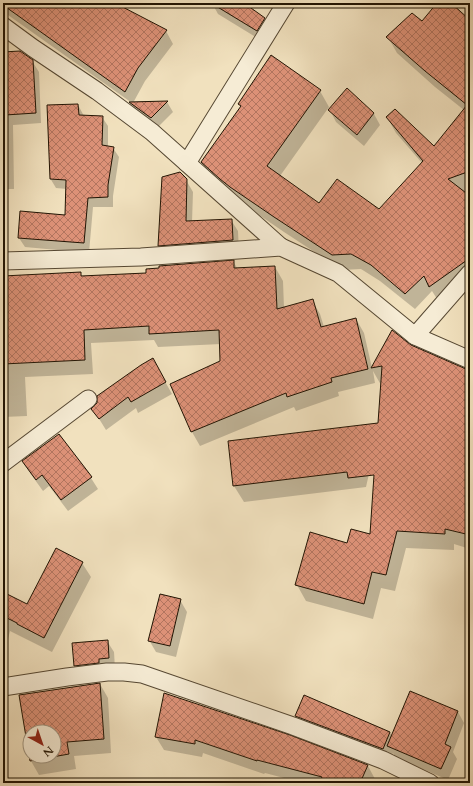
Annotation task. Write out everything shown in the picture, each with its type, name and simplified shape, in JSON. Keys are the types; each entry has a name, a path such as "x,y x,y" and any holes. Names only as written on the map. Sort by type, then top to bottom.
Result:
{"street":[{"path":"187,164 286,3"},
{"path":"3,26 97,91 152,132 281,247 338,273 415,336 470,360"},
{"path":"3,260 142,257 281,247"},
{"path":"415,336 470,274"},
{"path":"3,463 88,399"},
{"path":"3,687 107,672 142,674 369,754 430,783"}],"building":[{"path":"3,3 115,3 167,30 138,68 125,92 3,5"},
{"path":"211,3 244,3 265,18 257,31"},
{"path":"437,3 451,3 470,20 470,171 448,179 470,196 470,258 429,287 424,276 405,294 371,265 351,254 332,255 230,187 201,162 241,106 238,104 271,55 321,90 267,166 319,203 337,179 379,209 423,161 386,117 395,109 434,146 467,105 386,37 412,13 422,21"},
{"path":"20,51 33,60 36,113 5,115 3,52"},
{"path":"347,88 374,113 357,135 328,110"},
{"path":"168,101 151,118 129,102"},
{"path":"78,104 79,115 103,116 102,145 114,147 108,185 108,197 88,198 84,243 18,238 20,211 65,215 66,180 50,179 47,105"},
{"path":"180,172 187,179 186,221 232,219 233,240 158,246 162,177"},
{"path":"234,260 234,268 275,266 277,309 313,299 321,327 356,318 368,369 331,378 332,382 287,397 286,393 191,432 170,384 220,361 219,330 149,334 149,326 84,330 85,360 3,364 3,276 81,272 81,276 146,273 146,269 159,268 159,266"},
{"path":"392,330 411,345 470,370 470,535 445,529 445,534 397,531 386,575 372,572 364,604 295,585 310,532 347,543 351,529 370,534 374,475 348,478 347,472 233,486 228,441 378,423 382,366 371,368"},
{"path":"153,358 166,382 131,402 128,397 99,419 91,409 97,403 97,396"},
{"path":"59,434 92,477 61,500 42,475 36,480 22,461"},
{"path":"56,548 83,562 44,638 3,616 3,592 27,604"},
{"path":"160,594 181,599 170,646 148,641"},
{"path":"108,640 109,658 99,659 99,663 74,666 72,643"},
{"path":"100,683 104,739 67,742 69,754 62,755 62,724 24,724 19,695"},
{"path":"410,691 458,711 445,744 451,747 441,769 387,746"},
{"path":"164,693 290,735 368,765 360,783 319,783 322,777 257,761 195,740 195,744 155,737"},
{"path":"304,695 390,732 383,749 295,716"}]}
